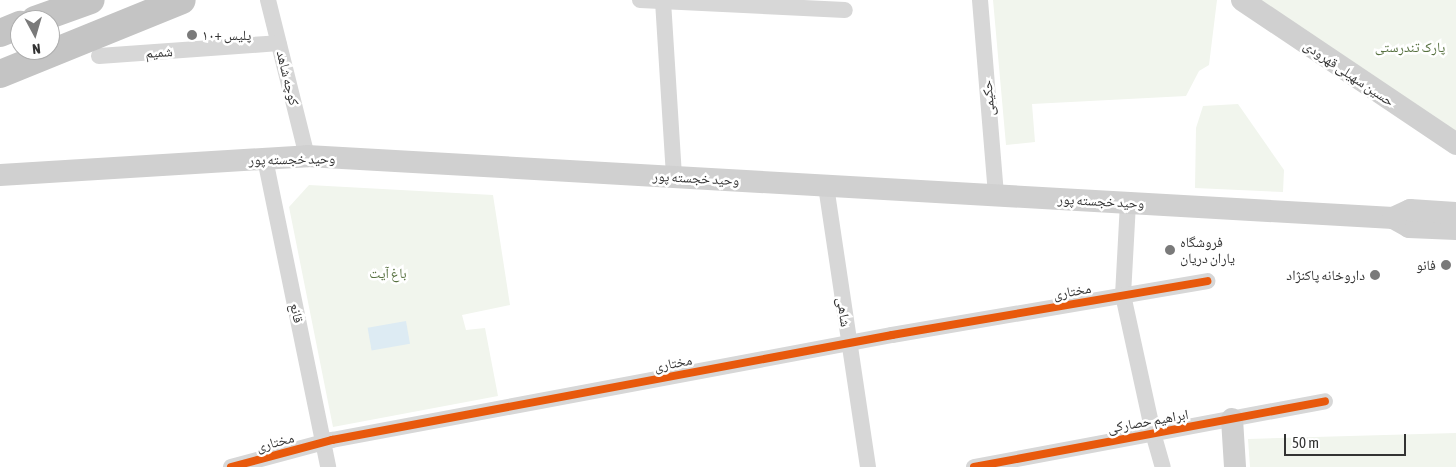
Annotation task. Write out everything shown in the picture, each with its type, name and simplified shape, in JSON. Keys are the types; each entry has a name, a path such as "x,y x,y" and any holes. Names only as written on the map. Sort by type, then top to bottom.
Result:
{"highway":[{"path":"60,11 91,0"},
{"path":"1,75 182,0"}],"main road":[{"name":"حسین سهیلی قهرودی","path":"1242,0 1456,144"},
{"name":"وحید خجسته پور","path":"0,175 307,156 1392,218 1409,227 1456,230"},
{"name":"وحید خجسته پور","path":"1392,218 1410,210 1451,209"},
{"path":"1232,419 1235,467"}],"street":[{"name":"کوچه شاهد","path":"268,0 307,156"},
{"path":"640,0 796,4 845,10"},
{"name":"حکیمی","path":"980,0 996,195"},
{"path":"663,1 674,177"},
{"name":"شمیم","path":"99,56 279,43"},
{"name":"قانع","path":"265,159 328,467"},
{"name":"شاهی","path":"826,186 848,344 868,467"},
{"path":"1128,203 1123,295 1153,433 1163,467"},
{"name":"مختاری","path":"230,467 324,442 848,344 1206,281"},
{"name":"ابراهیم حصارکی","path":"974,467 1325,401"}],"green space":[{"path":"993,0 1217,0 1209,65 1199,71 1186,96 1032,104 1035,142 1006,145"},
{"name":"پارک تندرستی","path":"1256,0 1456,0 1456,133"},
{"path":"1238,104 1284,170 1283,192 1195,188 1196,128 1203,106"},
{"name":"باغ آیت","path":"309,185 493,195 510,305 462,315 466,330 485,328 498,396 333,427 289,207"},
{"path":"1456,433 1456,467 1250,467 1248,439"}],"shaded area":[{"path":"406,321 410,344 372,350 368,328"}],"cycle path":[{"path":"231,467 332,440 892,335 1207,281"},
{"path":"974,467 1325,401"}],"place":[{"name":"پلیس +۱۰","path":"192,35"},
{"name":"فروشگاه یاران دریان","path":"1170,250"},
{"name":"فانو","path":"1446,265"},
{"name":"داروخانه پاکنژاد","path":"1375,275"}]}
